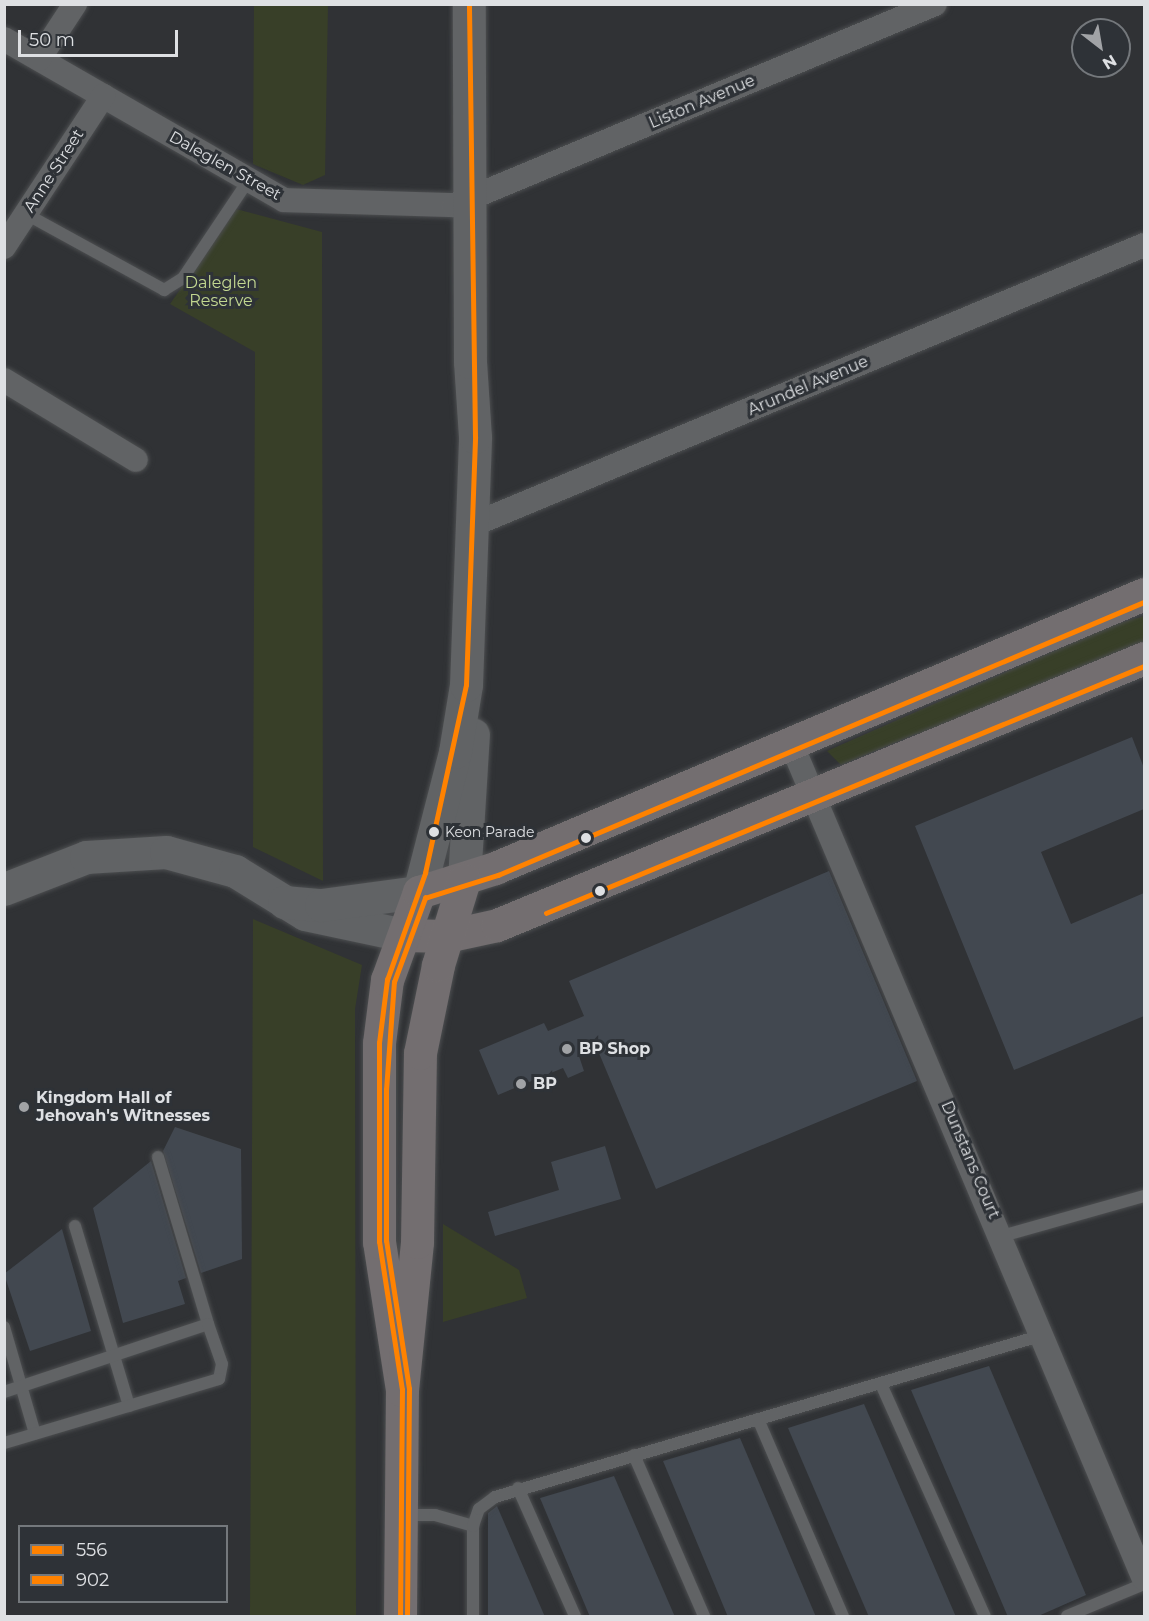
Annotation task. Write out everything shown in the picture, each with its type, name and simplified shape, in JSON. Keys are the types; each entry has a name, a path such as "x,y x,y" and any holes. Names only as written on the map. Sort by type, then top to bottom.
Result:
{"main road":[{"path":"400,1617 402,1390 417,1242 422,1036 464,879 473,788 466,684 470,526 459,437 470,363 470,4"},
{"path":"284,902 321,905 419,892 464,879 1144,594"},
{"path":"12,878 100,855 166,852 217,864 284,902 321,919 404,934 447,936 497,925 815,798 1144,658"},
{"path":"402,1390 379,1242 378,1090 383,1001 419,892 450,774 466,684"}],"street":[{"path":"39,60 75,4"},
{"name":"Liston Avenue","path":"469,198 935,4"},
{"name":"Daleglen Street","path":"4,39 284,200 311,205 454,205 469,198"},
{"name":"Anne Street","path":"4,247 103,96"},
{"name":"Arundel Avenue","path":"470,526 1144,245"},
{"path":"4,380 136,460"},
{"name":"Dunstans Court","path":"791,743 1002,1236 1144,1579"}],"lane":[{"path":"26,214 164,290 183,278 248,181"},
{"path":"4,1443 219,1379 222,1364 158,1157"},
{"path":"1002,1236 1144,1196"},
{"path":"75,1226 129,1406"},
{"path":"4,1392 208,1324"},
{"path":"4,1327 35,1434"},
{"path":"473,1617 473,1526 480,1509 518,1488 1043,1335"},
{"path":"881,1384 985,1617"},
{"path":"758,1419 843,1617"},
{"path":"634,1455 704,1617"},
{"path":"518,1488 575,1617"},
{"path":"401,1515 435,1515 473,1526"},
{"path":"1067,1617 1144,1584"}],"green space":[{"path":"254,5 328,5 325,175 303,185 253,164"},
{"name":"Daleglen Reserve","path":"236,209 322,232 323,881 253,847 255,352 170,304"},
{"path":"1144,616 1144,644 959,726 916,734 841,765 827,751 1113,625"},
{"path":"253,919 362,965 355,1009 356,1616 250,1616"},
{"path":"443,1224 519,1270 527,1298 443,1322"}],"building":[{"path":"1132,737 1144,768 1144,809 1041,852 1071,924 1144,893 1144,1016 1014,1070 915,826"},
{"path":"829,871 917,1081 656,1189 596,1046 578,1053 584,1071 568,1078 563,1068 498,1095 479,1050 544,1023 548,1031 584,1016 569,981"},
{"path":"175,1127 241,1149 242,1259 201,1273 163,1151"},
{"path":"605,1146 621,1199 495,1236 488,1212 559,1190 551,1162"},
{"path":"151,1161 186,1278 178,1281 185,1304 123,1323 93,1208"},
{"path":"62,1229 91,1331 30,1351 4,1274"},
{"path":"989,1366 1086,1595 1036,1617 1008,1617 911,1390"},
{"path":"864,1404 956,1617 869,1617 788,1428"},
{"path":"740,1438 816,1617 728,1617 663,1461"},
{"path":"614,1476 675,1617 590,1617 540,1498"},
{"path":"497,1506 545,1617 488,1617 488,1513"}],"transit line":[{"name":"556","path":"400,1616 402,1390 379,1242 379,1043 387,980 425,873 466,685 475,437 469,4"},
{"name":"902","path":"407,1616 409,1389 386,1241 386,1090 394,982 425,898 498,875 1144,602"},
{"name":"902","path":"546,913 1144,666"}],"place":[{"name":"Keon Parade","path":"434,832"},
{"name":"BP Shop","path":"567,1049"},
{"name":"BP","path":"521,1084"},
{"name":"Kingdom Hall of Jehovah's Witnesses","path":"24,1107"}]}
